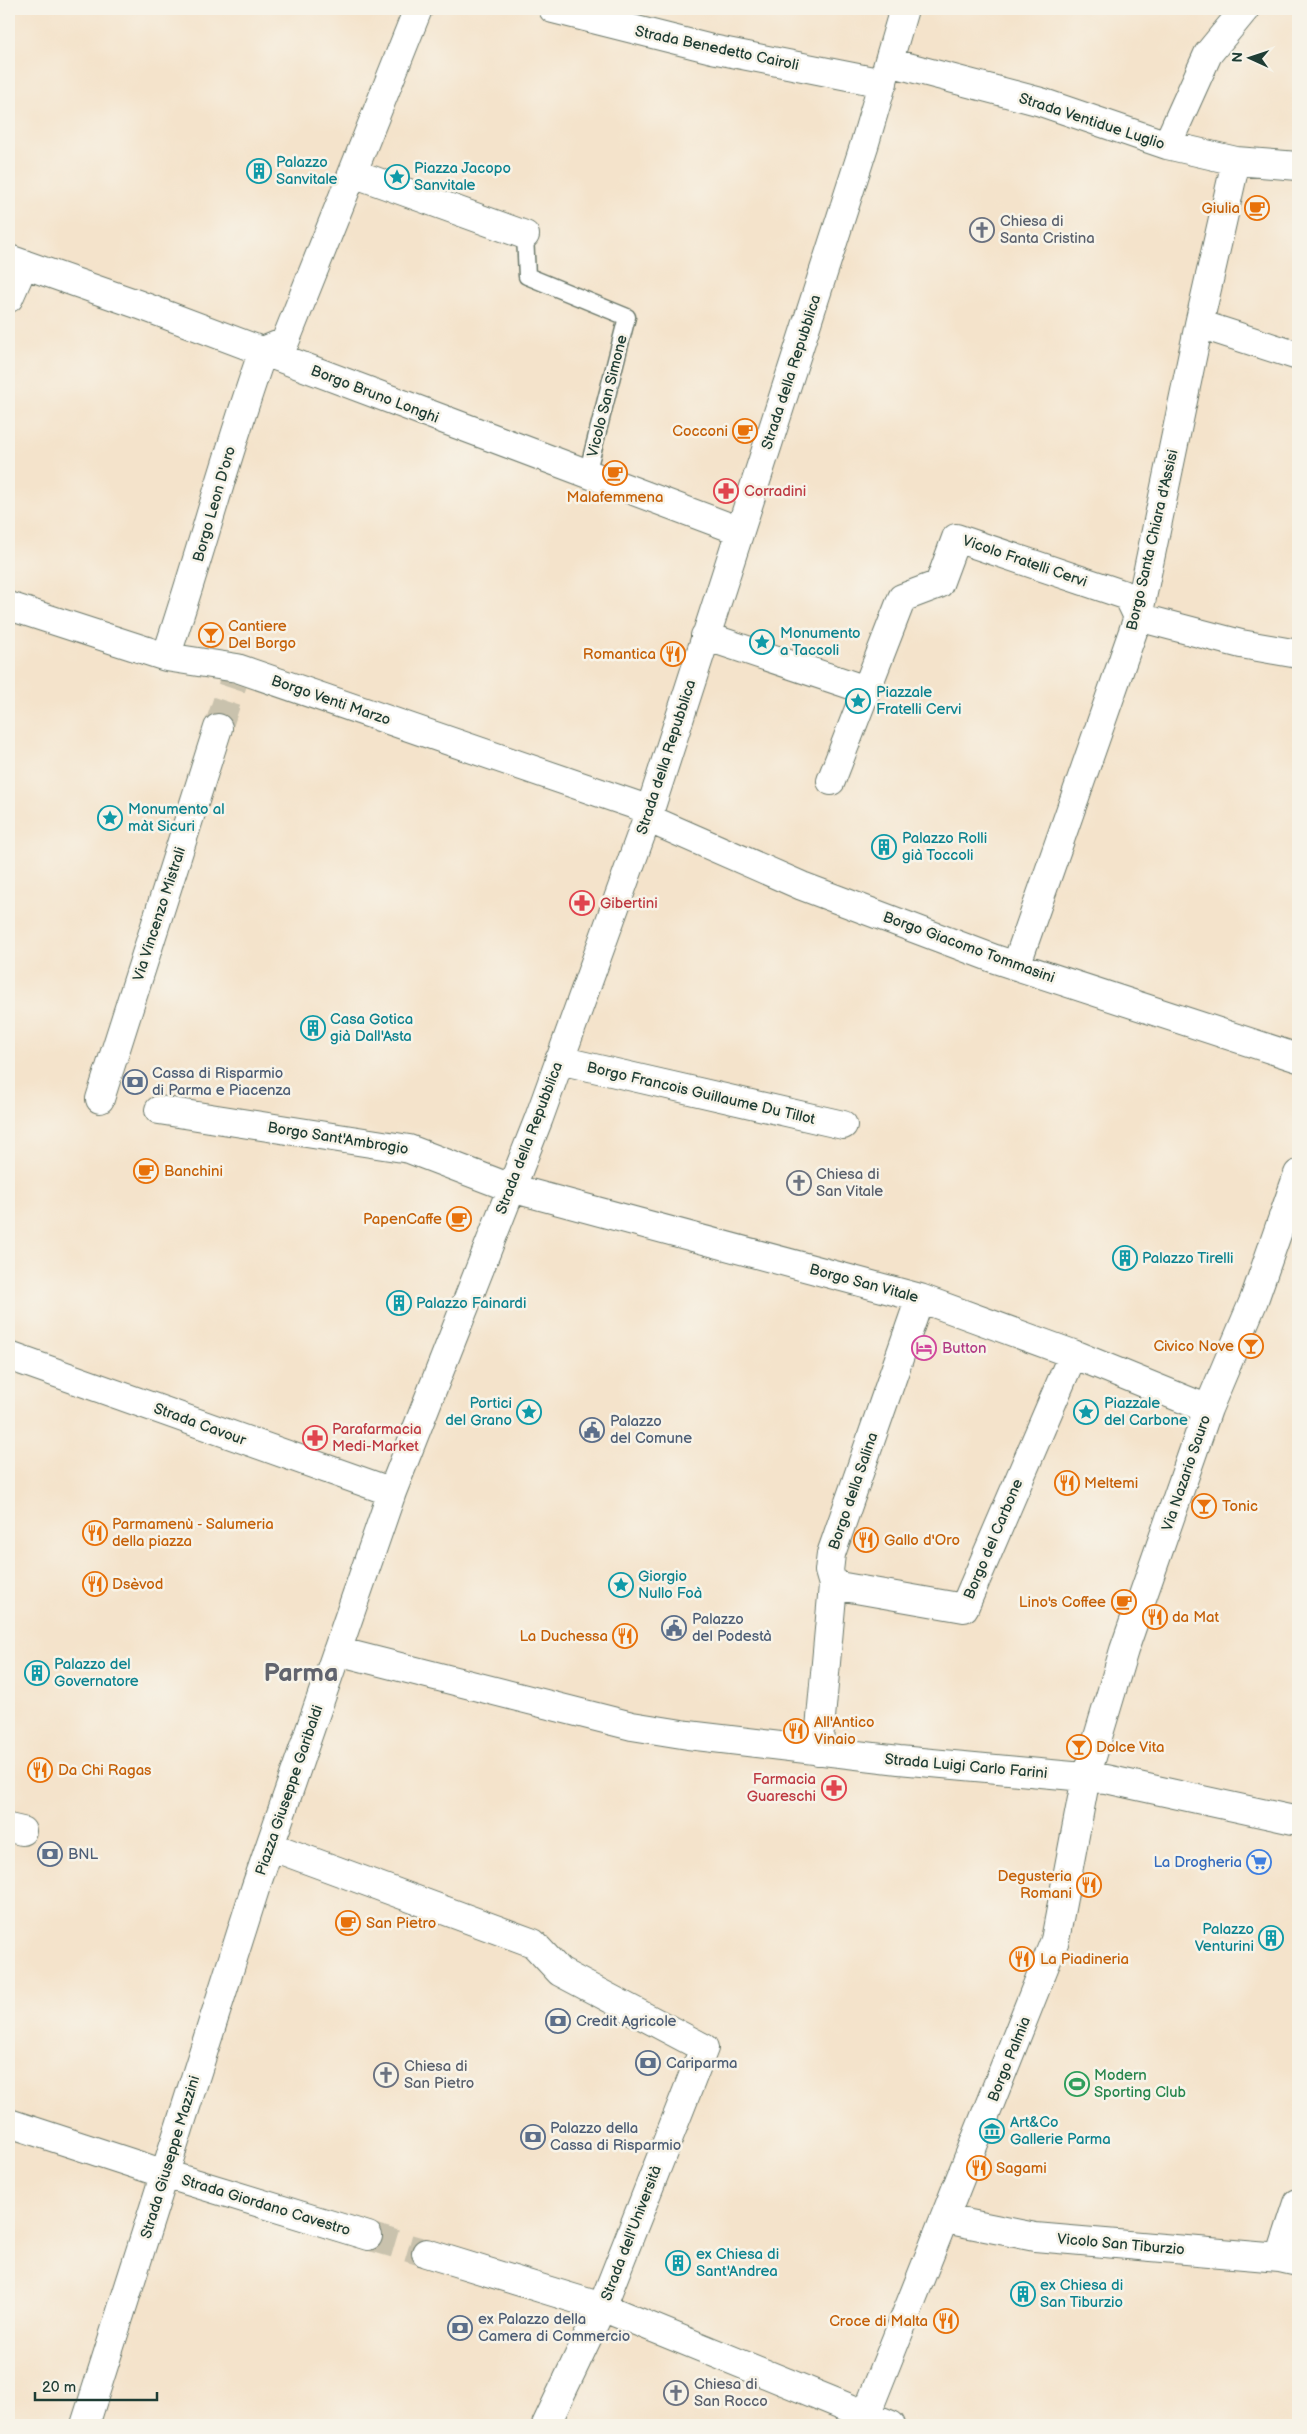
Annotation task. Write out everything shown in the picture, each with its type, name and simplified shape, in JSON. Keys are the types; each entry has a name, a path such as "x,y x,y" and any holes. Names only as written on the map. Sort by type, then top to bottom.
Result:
{"street":[{"name":"Borgo Leon D'oro","path":"166,657 188,593 222,472 274,347 353,173 418,9"},
{"name":"Strada Benedetto Cairoli","path":"553,9 712,49 886,73"},
{"name":"Strada della Repubblica","path":"392,1492 539,1118 648,814 886,73 904,9"},
{"path":"1167,145 1208,54 1245,9"},
{"name":"Strada Ventidue Luglio","path":"886,73 1041,102 1167,145 1236,161 1298,166"},
{"name":"Borgo Santa Chiara d'Assisi","path":"1016,966 1138,617 1199,324 1236,161"},
{"path":"353,173 525,235"},
{"path":"9,298 16,261"},
{"name":"Borgo Bruno Longhi","path":"16,261 274,347 587,474 740,531"},
{"path":"1199,324 1298,356"},
{"name":"Vicolo Fratelli Cervi","path":"866,690 902,598 939,584 956,538 1128,596 1138,617"},
{"name":"Borgo Venti Marzo","path":"9,606 166,657 235,675 648,814"},
{"path":"1138,617 1240,644 1298,654"},
{"path":"705,636 866,690 831,781"},
{"name":"Via Vincenzo Mistrali","path":"100,1099 218,728"},
{"name":"Borgo Giacomo Tommasini","path":"648,814 802,886 1016,966 1298,1058"},
{"name":"Borgo Francois Guillaume Du Tillot","path":"559,1060 843,1125"},
{"name":"Borgo Sant'Ambrogio","path":"159,1110 409,1149 511,1188"},
{"name":"Via Nazario Sauro","path":"1086,1777 1124,1650 1208,1409 1254,1300 1298,1174"},
{"name":"Borgo San Vitale","path":"511,1188 920,1298 1072,1354 1208,1409"},
{"name":"Borgo della Salina","path":"818,1751 834,1584 829,1571 831,1554 920,1298"},
{"name":"Borgo del Carbone","path":"834,1584 964,1608 1072,1354"},
{"name":"Strada Cavour","path":"9,1356 392,1492"},
{"name":"Piazza Giuseppe Garibaldi","path":"255,1890 392,1492"},
{"name":"Strada Luigi Carlo Farini","path":"337,1651 632,1726 818,1751 1126,1782 1298,1821"},
{"name":"Borgo Palmia","path":"866,2415 1055,1940 1086,1777"},
{"name":"Strada dell'Università","path":"270,1846 533,1943 560,1972 704,2048 602,2307 546,2425"},
{"name":"Strada Giuseppe Mazzini","path":"85,2425 255,1890"},
{"name":"Strada Giordano Cavestro","path":"9,2123 165,2174 368,2236"},
{"path":"1289,2260 1298,2203"},
{"name":"Vicolo San Tiburzio","path":"945,2219 1035,2236 1289,2260"},
{"path":"426,2253 602,2307 892,2425"}],"lane":[{"name":"Vicolo San Simone","path":"525,235 527,276 627,316 587,474"}],"tunnel":[{"path":"218,728 233,683"},
{"path":"368,2236 426,2253"}],"place":[{"name":"Palazzo Sanvitale","path":"259,171"},
{"name":"Piazza Jacopo Sanvitale","path":"397,177"},
{"name":"Giulia","path":"1257,208"},
{"name":"Chiesa di Santa Cristina","path":"982,230"},
{"name":"Cocconi","path":"745,431"},
{"name":"Malafemmena","path":"615,473"},
{"name":"Corradini","path":"726,491"},
{"name":"Cantiere Del Borgo","path":"211,635"},
{"name":"Monumento a Taccoli","path":"762,642"},
{"name":"Romantica","path":"673,654"},
{"name":"Piazzale Fratelli Cervi","path":"858,701"},
{"name":"Monumento al màt Sicuri","path":"110,818"},
{"name":"Palazzo Rolli già Toccoli","path":"884,847"},
{"name":"Gibertini","path":"582,903"},
{"name":"Casa Gotica già Dall'Asta","path":"313,1028"},
{"name":"Cassa di Risparmio di Parma e Piacenza","path":"135,1082"},
{"name":"Banchini","path":"146,1171"},
{"name":"Chiesa di San Vitale","path":"799,1183"},
{"name":"PapenCaffe","path":"459,1219"},
{"name":"Palazzo Tirelli","path":"1125,1258"},
{"name":"Palazzo Fainardi","path":"399,1303"},
{"name":"Civico Nove","path":"1251,1346"},
{"name":"Button","path":"924,1348"},
{"name":"Portici del Grano","path":"529,1412"},
{"name":"Piazzale del Carbone","path":"1086,1412"},
{"name":"Palazzo del Comune","path":"592,1430"},
{"name":"Parafarmacia Medi-Market","path":"315,1438"},
{"name":"Meltemi","path":"1067,1483"},
{"name":"Tonic","path":"1204,1506"},
{"name":"Parmamenù - Salumeria della piazza","path":"95,1533"},
{"name":"Gallo d'Oro","path":"866,1540"},
{"name":"Dsèvod","path":"95,1584"},
{"name":"Giorgio Nullo Foà","path":"621,1585"},
{"name":"Lino's Coffee","path":"1124,1602"},
{"name":"da Mat","path":"1155,1617"},
{"name":"Palazzo del Podestà","path":"674,1628"},
{"name":"La Duchessa","path":"625,1636"},
{"name":"Palazzo del Governatore","path":"37,1673"},
{"name":"All'Antico Vinaio","path":"796,1731"},
{"name":"Dolce Vita","path":"1079,1747"},
{"name":"Da Chi Ragas","path":"40,1770"},
{"name":"Farmacia Guareschi","path":"834,1788"},
{"name":"BNL","path":"50,1854"},
{"name":"La Drogheria","path":"1259,1862"},
{"name":"Degusteria Romani","path":"1089,1885"},
{"name":"San Pietro","path":"348,1923"},
{"name":"Palazzo Venturini","path":"1271,1938"},
{"name":"La Piadineria","path":"1022,1959"},
{"name":"Credit Agricole","path":"558,2021"},
{"name":"Cariparma","path":"648,2063"},
{"name":"Chiesa di San Pietro","path":"386,2075"},
{"name":"Modern Sporting Club","path":"1077,2084"},
{"name":"Art&Co Gallerie Parma","path":"992,2131"},
{"name":"Palazzo della Cassa di Risparmio","path":"533,2137"},
{"name":"Sagami","path":"979,2168"},
{"name":"ex Chiesa di Sant'Andrea","path":"678,2263"},
{"name":"ex Chiesa di San Tiburzio","path":"1023,2294"},
{"name":"Croce di Malta","path":"946,2321"},
{"name":"ex Palazzo della Camera di Commercio","path":"460,2328"},
{"name":"Chiesa di San Rocco","path":"676,2393"}],"district":[{"name":"Parma","path":"301,1672"}]}
